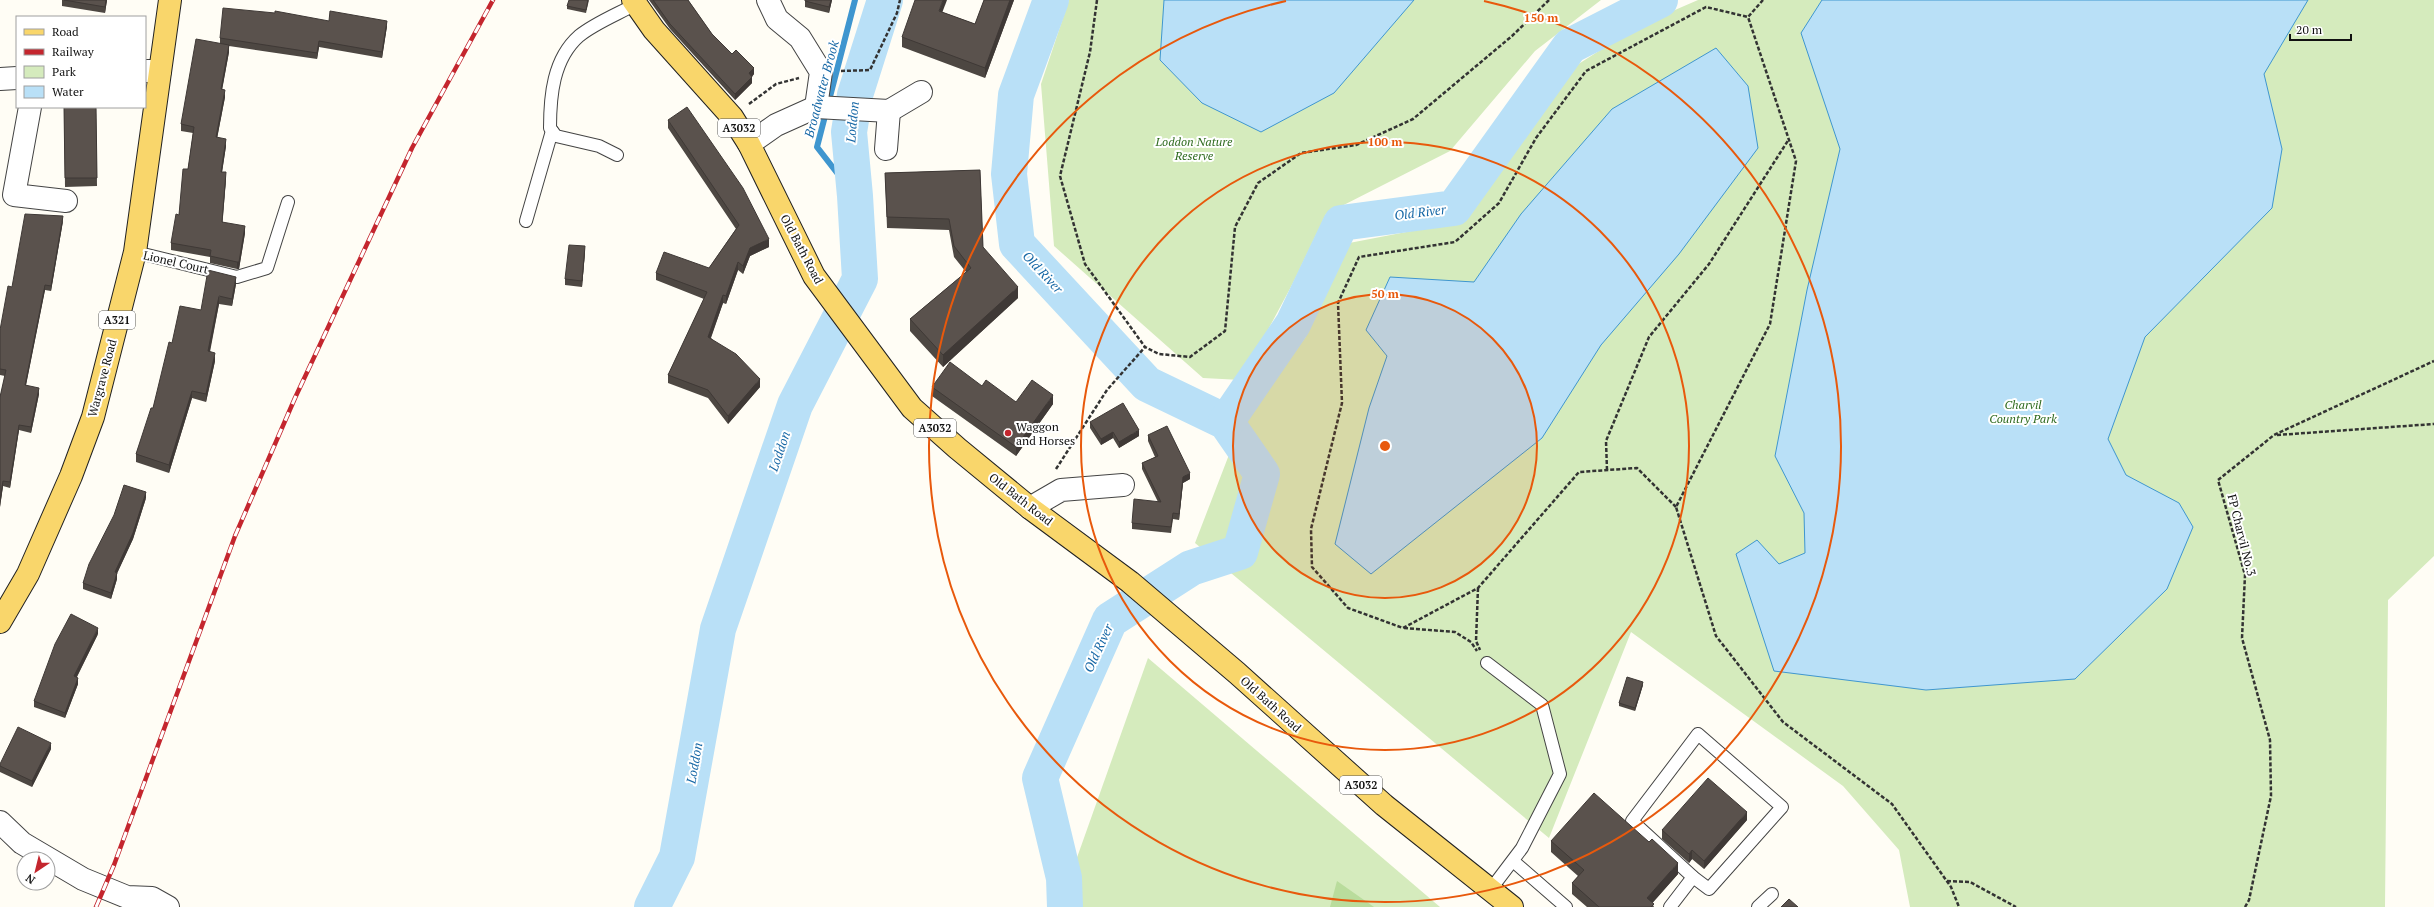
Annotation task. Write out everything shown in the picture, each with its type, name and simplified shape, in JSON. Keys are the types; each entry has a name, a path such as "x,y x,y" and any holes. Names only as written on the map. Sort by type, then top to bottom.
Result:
{"main road":[{"name":"Wargrave Road","path":"0,622 28,574 72,476 92,416 135,252 152,71 170,0"},
{"name":"Old Bath Road","path":"634,2 654,30 732,117 749,144 814,276 912,408 957,448 1030,508 1130,582 1237,673 1384,805 1512,907"}],"street":[{"path":"768,0 777,19 800,38 821,72 819,107"},
{"path":"0,79 16,78"},
{"path":"749,144 776,125 819,107 882,110 921,92"},
{"path":"30,108 7,195 66,201"},
{"path":"882,110 886,150"},
{"path":"1030,508 1061,490 1123,485"},
{"path":"0,822 22,843 83,880 126,897 152,898 168,907"}],"lane":[{"path":"617,155 598,146 556,136 550,128 550,104 558,65 579,37 634,2"},
{"path":"526,222 552,131"},
{"name":"Lionel Court","path":"135,252 237,277 267,268 288,202"},
{"path":"1486,662 1542,705 1560,774 1522,848 1491,889"},
{"path":"1698,734 1782,807 1709,889 1693,877 1632,821 1698,734"},
{"path":"1513,861 1566,907"},
{"path":"1670,907 1693,877"},
{"path":"1758,907 1772,894"}],"path":[{"path":"1097,0 1090,52 1060,176 1085,264 1145,347 1159,354 1190,356 1225,331 1236,227 1258,183 1301,153 1356,145 1413,119 1512,36 1550,0"},
{"path":"1748,17 1763,0"},
{"path":"1486,662 1471,642 1455,632 1403,628 1348,608 1312,567 1312,529 1342,403 1338,303 1359,257 1455,242 1498,203 1536,138 1586,71 1706,7 1748,17"},
{"path":"1676,507 1770,324 1796,161 1748,17"},
{"path":"1606,470 1606,441 1649,337 1709,264 1789,139"},
{"path":"1052,475 1107,390 1145,347"},
{"name":"FP Charvil No.3","path":"2245,907 2249,900 2271,796 2270,740 2242,638 2245,575 2218,480 2274,435 2434,361"},
{"path":"2274,435 2434,424"},
{"path":"1403,628 1478,588 1579,472 1637,468 1676,507 1716,636 1782,722 1892,804 1947,880 1959,907"},
{"path":"1478,588 1476,640 1486,662"},
{"path":"1947,880 1970,882 2016,907"}],"green space":[{"name":"Loddon Nature Reserve","path":"1069,0 1601,0 1535,51 1450,151 1326,214 1293,283 1241,380 1203,378 1054,246 1041,84"},
{"name":"Charvil Country Park","path":"1698,0 2434,0 2434,556 2388,600 2385,907 1910,907 1899,850 1843,786 1631,632 1549,838 1195,543 1242,421 1305,338 1344,244 1458,222 1566,72 1638,26"},
{"path":"1148,658 1440,907 1072,907 1074,866"},
{"path":"1337,881 1374,907 1330,907"}],"water":[{"path":"1164,0 1414,0 1334,93 1261,132 1202,103 1160,60"},
{"name":"Charvil Country Park","path":"1822,0 2308,0 2264,74 2282,149 2272,208 2145,337 2108,439 2126,475 2179,503 2193,527 2167,589 2075,679 1926,690 1774,671 1736,554 1757,540 1779,564 1805,553 1804,513 1775,456 1807,290 1840,149 1801,33"},
{"path":"1716,48 1748,86 1758,148 1679,254 1601,345 1542,438 1371,574 1335,544 1369,408 1387,356 1366,330 1390,277 1474,282 1521,214 1612,109"}],"building":[{"path":"64,0 106,0 105,7"},
{"path":"569,0 588,0 586,10 567,6"},
{"path":"653,0 688,0 712,34 732,54 736,50 754,68 749,73 752,77 735,94 670,24"},
{"path":"805,0 831,0 829,7"},
{"path":"915,0 943,0 939,11 975,24 984,0 1010,0 985,68 902,37"},
{"path":"223,8 275,13 275,11 329,21 330,11 387,21 382,52 319,41 317,53 220,38"},
{"path":"196,39 229,45 221,89 225,90 216,137 226,139 221,172 226,172 222,222 245,226 239,262 210,256 211,250 171,243 176,214 179,215 183,169 188,169 194,127 181,124"},
{"path":"687,107 743,188 769,239 750,248 743,266 738,262 726,296 723,295 708,337 736,354 760,379 728,416 708,390 668,375 707,292 656,273 664,252 709,268 739,225 668,120"},
{"path":"64,108 96,108 97,178 65,178"},
{"path":"980,170 983,247 1018,287 943,355 910,319 971,268 954,246 949,219 887,217 885,173"},
{"path":"25,214 63,216 51,286 45,285 25,385 39,388 31,427 19,425 10,482 3,481 0,501 0,397 6,370 0,369 0,330 8,286 12,287"},
{"path":"569,245 585,246 582,281 565,279"},
{"path":"208,270 236,277 232,299 219,296 208,351 215,353 206,394 192,391 169,465 136,454 151,408 153,408 169,342 172,343 180,306 201,310"},
{"name":"Waggon and Horses","path":"950,362 982,386 986,380 1016,402 1032,380 1053,395 1016,447 932,387"},
{"path":"1123,403 1139,430 1119,442 1113,432 1101,439 1090,422"},
{"path":"1167,426 1190,473 1183,477 1179,514 1173,513 1171,527 1132,523 1134,499 1161,502 1142,463 1158,456 1148,435"},
{"path":"124,485 146,492 133,533 115,572 117,573 111,593 83,583 89,564 114,515"},
{"path":"71,614 98,628 74,676 78,678 65,713 34,701 55,644"},
{"path":"1627,677 1643,682 1635,708 1619,703"},
{"path":"18,727 51,743 32,781 0,766"},
{"path":"1708,778 1747,812 1704,861 1692,850 1689,854 1662,830"},
{"path":"1594,793 1649,842 1652,839 1678,863 1647,898 1654,904 1651,907 1599,907 1572,883 1584,870 1551,841"},
{"path":"1789,899 1798,907 1781,907"}],"waterway":[{"name":"Broadwater Brook","path":"855,0 817,147 855,196"},
{"name":"Loddon","path":"652,907 677,857 718,629 795,405 860,279 855,196 849,132 855,95 885,0"},
{"name":"Old River","path":"1051,0 1016,95 1009,174 1017,244 1147,384 1226,422 1262,474 1240,552 1191,568 1110,620 1040,778 1064,878 1065,907"},
{"name":"Old River","path":"1226,422 1293,324 1341,223 1454,208 1570,46 1660,0"}],"railway":[{"path":"96,907 114,865 235,536 295,398 412,148 493,0"}],"place":[{"name":"Waggon and Horses","path":"1008,433"}]}
